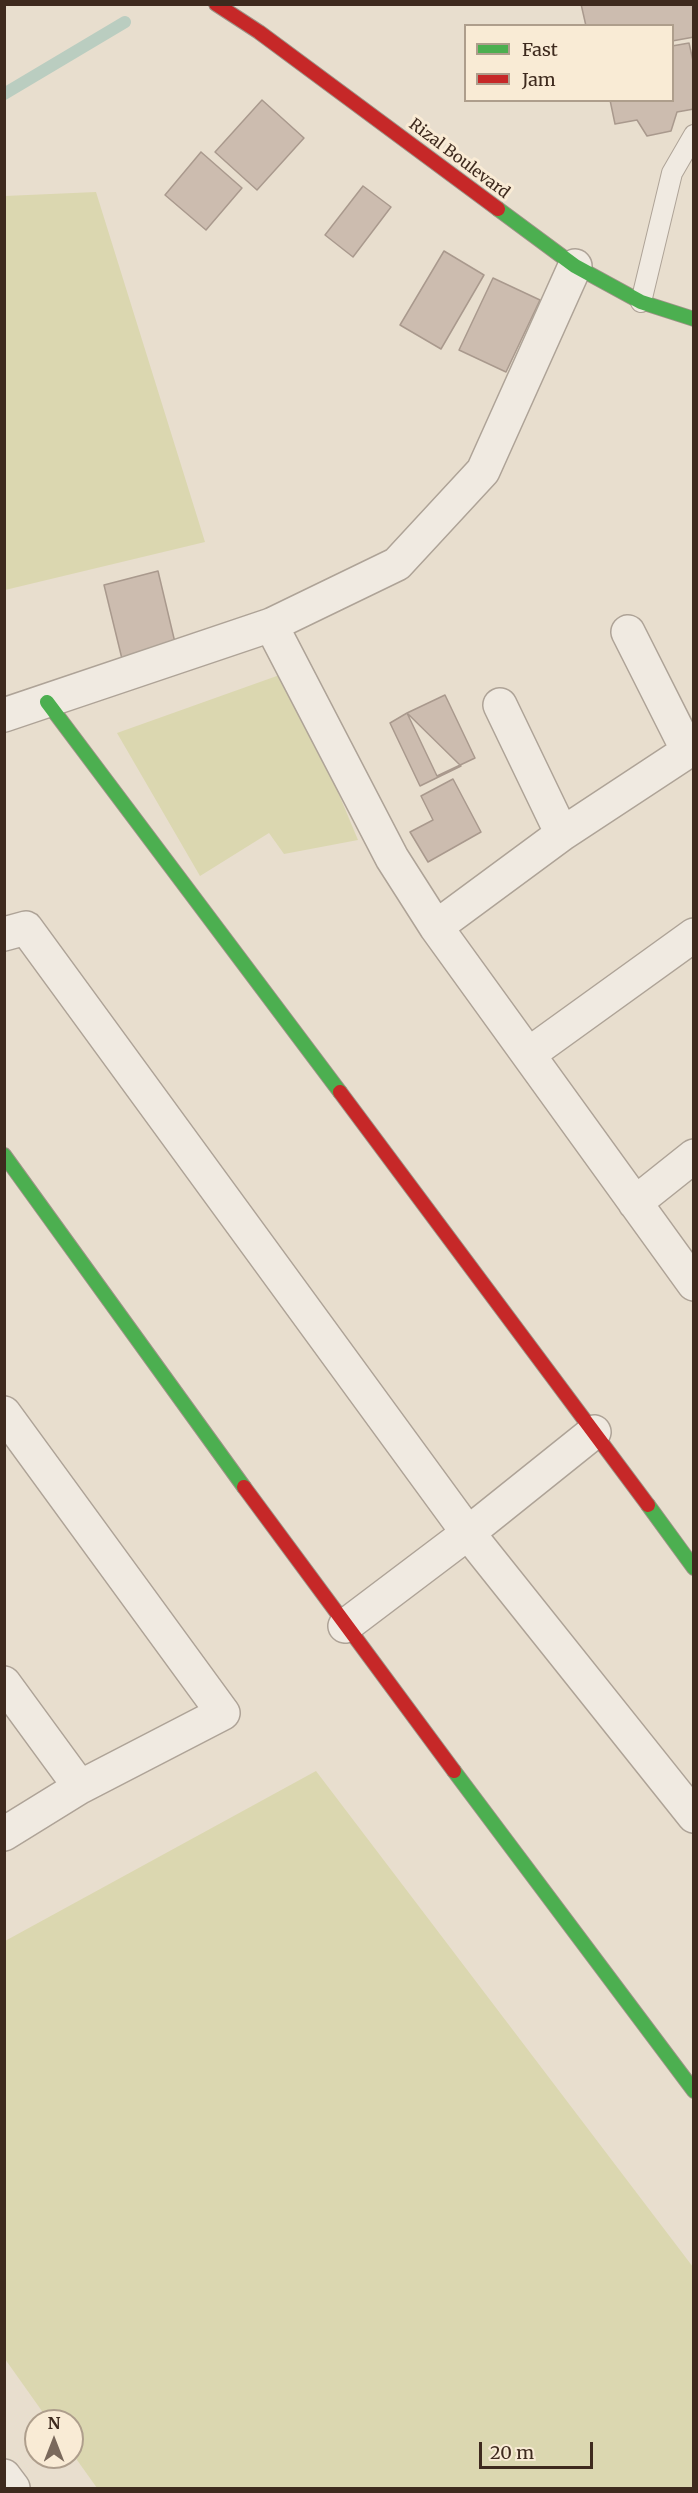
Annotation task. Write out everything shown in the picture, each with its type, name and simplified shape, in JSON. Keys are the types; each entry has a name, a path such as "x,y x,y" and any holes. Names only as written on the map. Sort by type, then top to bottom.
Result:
{"street":[{"name":"Rizal Boulevard","path":"216,4 259,32 575,266 641,302 693,319"},
{"path":"4,715 271,625 397,564 483,471 575,266"},
{"path":"271,625 392,858 436,927 530,1054 693,1284"},
{"path":"436,927 562,834 691,749 628,632"},
{"path":"47,702 594,1432 693,1568"},
{"path":"500,705 562,834"},
{"path":"4,934 26,928 468,1533 693,1816"},
{"path":"530,1054 693,934"},
{"path":"4,1155 345,1626 693,2091"},
{"path":"635,1203 693,1156"},
{"path":"4,1413 223,1713 80,1787 4,1834"},
{"path":"345,1626 468,1533 594,1432"},
{"path":"4,1683 80,1787"},
{"path":"4,2476 13,2488"}],"lane":[{"path":"641,302 672,173 693,135"}],"shaded area":[{"path":"96,192 205,542 5,590 5,196"},
{"path":"288,672 358,840 284,854 269,833 200,876 117,733"},
{"path":"316,1771 693,2267 693,2488 97,2488 83,2469 84,2409 40,2409 5,2359 5,1941"}],"building":[{"path":"581,4 694,4 694,37 674,41 674,24 586,24"},
{"path":"689,43 694,65 694,109 677,112 671,131 647,136 637,120 615,124 610,102 674,102 674,46"},
{"path":"262,100 304,138 257,190 215,152"},
{"path":"201,152 242,188 206,230 165,195"},
{"path":"363,186 391,207 353,257 325,235"},
{"path":"444,251 484,275 441,349 400,325"},
{"path":"493,278 540,300 506,372 459,350"},
{"path":"158,571 177,651 123,663 104,585"},
{"path":"445,695 475,758 437,776 407,713"},
{"path":"407,713 461,766 420,786 390,723"},
{"path":"453,779 481,832 428,862 410,832 433,820 421,796"}],"waterway":[{"path":"4,94 125,22"}],"traffic: fast":[{"path":"498,209 575,266 641,302 694,319"},
{"path":"47,702 340,1092"},
{"path":"4,1155 244,1487"},
{"path":"648,1505 694,1568"},
{"path":"454,1771 694,2091"}],"traffic: jam":[{"path":"216,4 259,32 498,209"},
{"path":"340,1092 648,1505"},
{"path":"244,1487 454,1771"}]}
